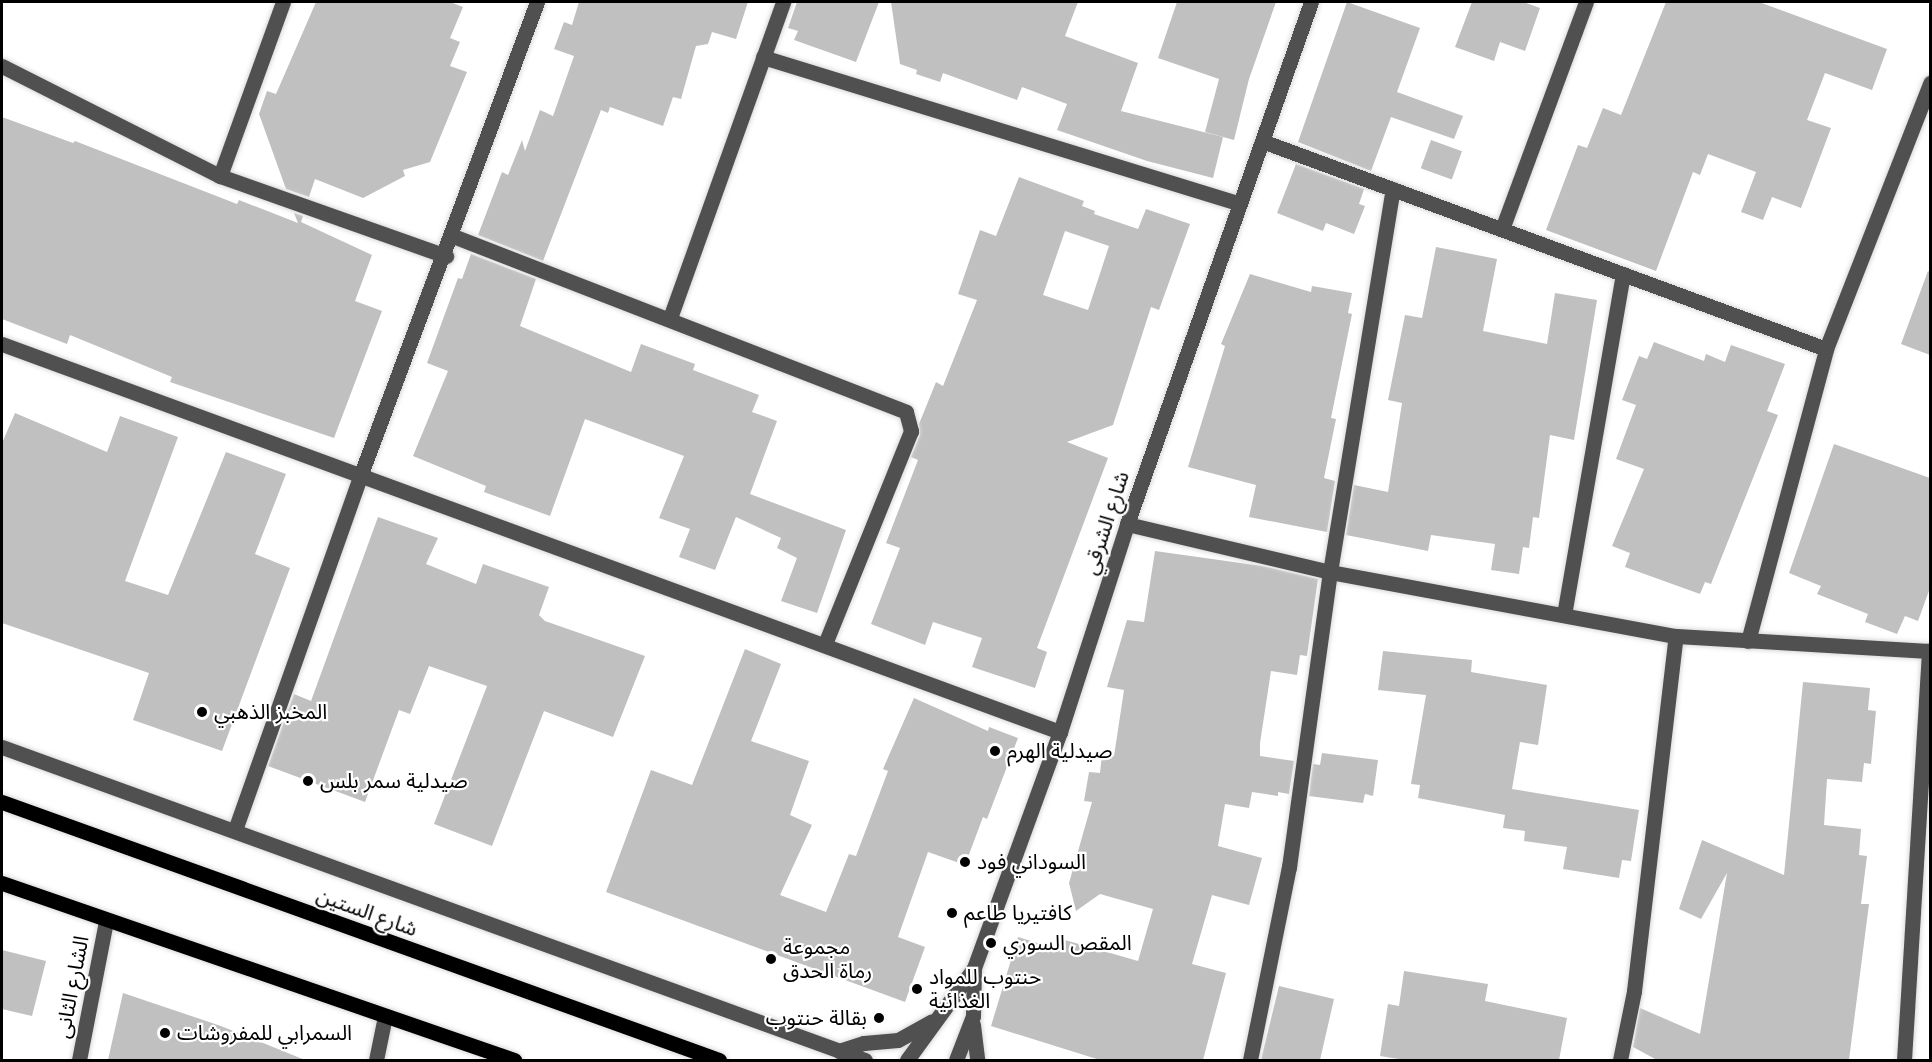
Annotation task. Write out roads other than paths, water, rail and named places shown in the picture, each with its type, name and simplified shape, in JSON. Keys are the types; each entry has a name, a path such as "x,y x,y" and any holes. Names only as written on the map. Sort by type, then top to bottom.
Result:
{"main road":[{"name":"شارع الستين","path":"2,802 719,1060"},
{"path":"2,883 106,921 514,1060"}],"street":[{"path":"220,176 283,2"},
{"path":"235,830 361,474 446,256 537,2"},
{"path":"670,318 783,2"},
{"name":"شارع الشرقي","path":"956,1060 973,1016 974,968 1060,732 1127,524 1238,203 1311,2"},
{"path":"1502,229 1586,2"},
{"path":"763,57 1238,203"},
{"path":"2,66 220,176 446,256"},
{"path":"1748,641 1826,349 1930,82"},
{"path":"1262,141 1826,349"},
{"path":"1250,1060 1289,867 1330,572 1393,189"},
{"path":"453,236 670,318 906,412 911,421 911,431 825,644"},
{"path":"1564,615 1623,274"},
{"path":"2,344 1060,732"},
{"path":"1127,524 1330,572 1676,636 1930,651 1904,1060"},
{"path":"1620,1060 1634,991 1676,636"},
{"path":"2,747 866,1060"},
{"name":"الشارع الثانى","path":"79,1060 106,921"},
{"path":"907,1060 974,968"},
{"path":"839,1051 864,1043 898,1040 940,1015"},
{"path":"376,1060 385,1016"},
{"path":"973,1016 973,1047 978,1060"}],"place":[{"name":"المخبز الذهبي","path":"202,712"},
{"name":"صيدلية الهرم","path":"995,751"},
{"name":"صيدلية سمر بلس","path":"308,781"},
{"name":"السوداني فود","path":"965,862"},
{"name":"كافتيريا طاعم","path":"952,913"},
{"name":"المقص السوري","path":"991,943"},
{"name":"مجموعة رماة الحدق","path":"771,959"},
{"name":"حنتوب للمواد الغذائية","path":"917,989"},
{"name":"بقالة حنتوب","path":"879,1018"},
{"name":"السمرابي للمفروشات","path":"165,1033"}]}
